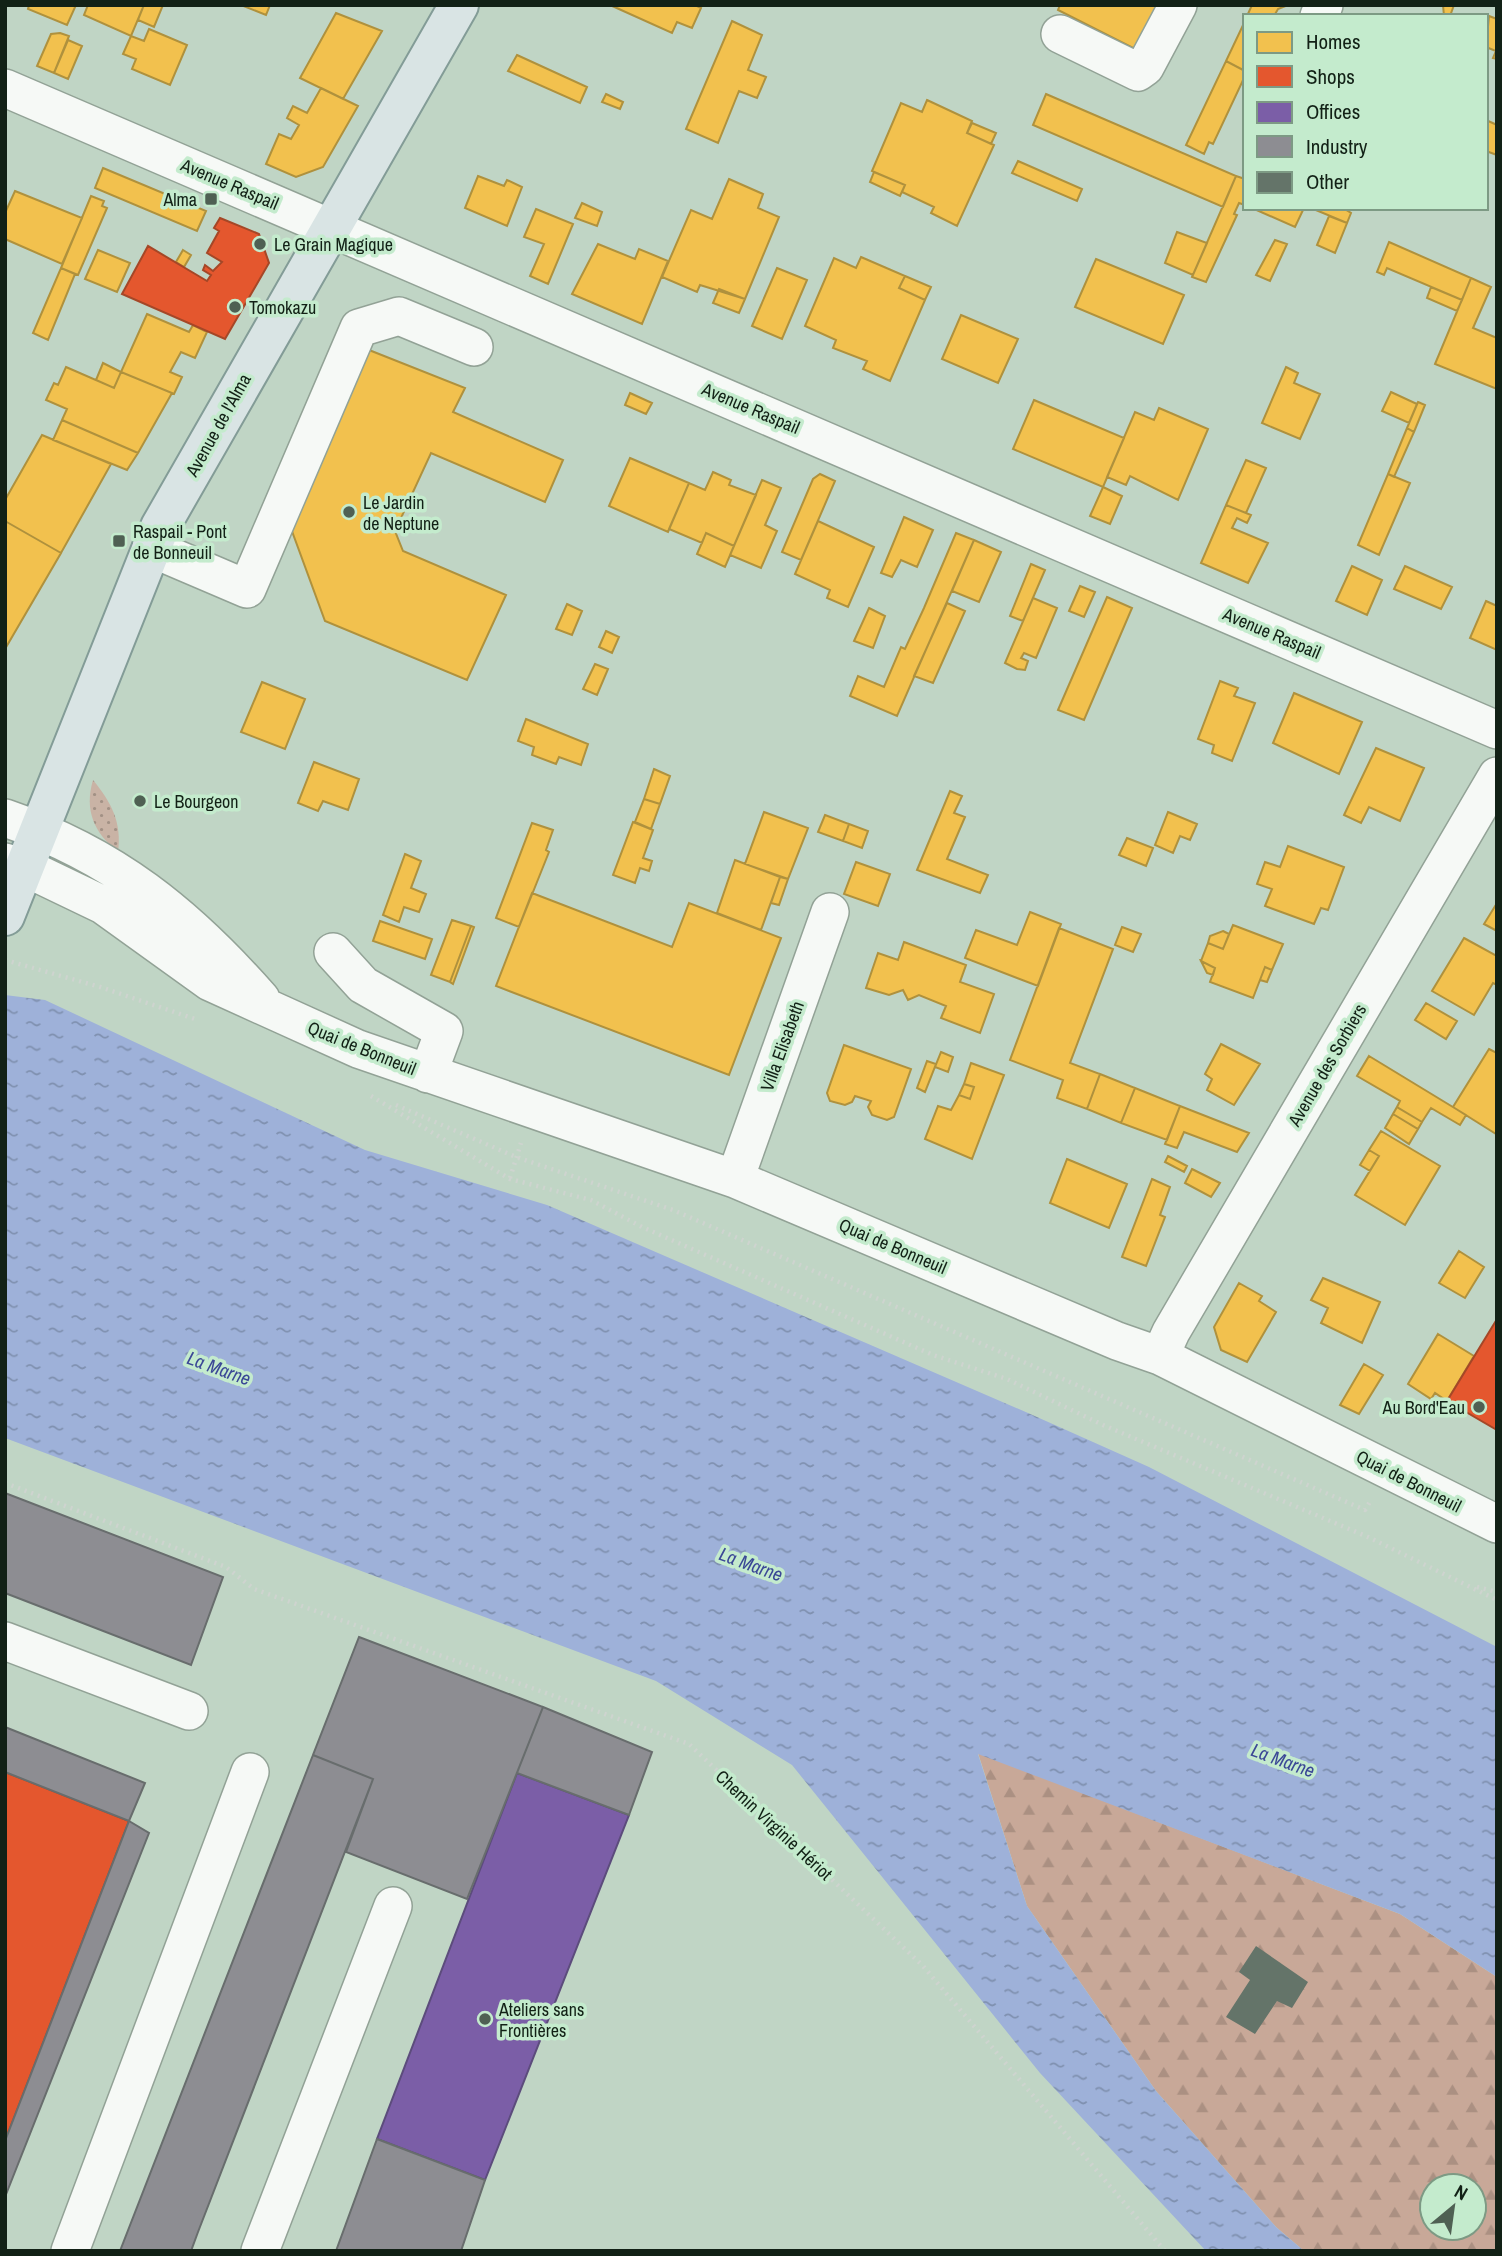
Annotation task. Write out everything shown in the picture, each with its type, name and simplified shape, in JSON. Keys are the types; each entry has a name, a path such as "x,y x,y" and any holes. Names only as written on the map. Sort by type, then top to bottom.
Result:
{"main road":[{"name":"Avenue de l'Alma","path":"5,916 16,865 41,831 151,548 330,227 459,5"}],"street":[{"path":"1060,34 1138,72 1145,67 1178,5"},
{"name":"Avenue Raspail","path":"5,88 1497,730"},
{"path":"151,548 247,589 359,328 400,316 474,347"},
{"name":"Avenue des Sorbiers","path":"1160,1356 1171,1332 1497,776"},
{"name":"Quai de Bonneuil","path":"5,818 41,831 133,879 222,955 271,1011"},
{"name":"Quai de Bonneuil","path":"16,865 103,905 210,982 271,1011 358,1049 735,1179 1117,1341 1160,1356 1497,1524"},
{"name":"Villa Elisabeth","path":"735,1179 830,912"},
{"path":"333,952 363,985 444,1031 428,1074"},
{"path":"5,1641 189,1711"},
{"path":"70,2251 250,1772"},
{"path":"260,2251 393,1906"}],"path":[{"path":"5,960 100,987 202,1022"},
{"name":"Quai de Bonneuil","path":"1373,1496 1365,1510 673,1210 516,1157 441,1127 361,1089 510,1179 591,1200 642,1227 933,1355 1007,1379 1103,1425 1368,1537 1497,1600"},
{"path":"510,1179 523,1136"},
{"name":"Chemin Virginie Hériot","path":"5,1483 226,1567 254,1589 689,1744 923,1966 1165,2251"},
{"path":"1470,1586 1497,1592"}],"shaded area":[{"path":"93,780 114,813 118,831 118,852 103,837 93,820 90,801"}],"green space":[{"path":"978,1753 1400,1914 1497,1977 1497,2251 1304,2251 1276,2227 1156,2091 1027,1906"}],"water":[{"name":"La Marne","path":"5,995 45,1000 365,1150 547,1205 1028,1413 1149,1467 1497,1647 1497,1977 1400,1914 978,1754 1027,1906 1156,2091 1276,2227 1304,2251 1206,2251 1040,2073 792,1765 656,1681 5,1438"}],"building: Homes":[{"path":"29,5 76,5 67,25 28,9"},
{"path":"88,5 144,5 131,36 84,15"},
{"path":"144,5 163,5 154,27 138,20"},
{"path":"241,5 270,5 266,15"},
{"path":"610,5 695,5 701,8 692,28 677,22 672,33"},
{"path":"1060,5 1163,5 1139,51 1058,10"},
{"path":"1252,5 1288,5 1278,9 1275,14 1248,14"},
{"path":"1443,5 1454,5 1451,14 1444,14"},
{"path":"336,13 382,31 343,99 300,78"},
{"path":"1489,16 1497,19 1497,59 1493,58 1496,51 1488,48"},
{"path":"732,21 762,35 748,70 766,77 757,98 739,91 718,143 686,129"},
{"path":"1243,25 1243,70 1226,61"},
{"path":"149,29 187,45 170,85 132,69 136,59 123,54 131,36 144,41"},
{"path":"51,34 69,36 54,73 37,66"},
{"path":"68,40 82,46 68,79 54,73"},
{"path":"517,55 587,87 580,103 508,71"},
{"path":"1226,61 1243,70 1243,80 1213,144 1209,142 1204,154 1186,145"},
{"path":"321,88 358,106 323,167 296,177 266,164 279,134 291,139 299,125 287,118 293,106 307,113"},
{"path":"606,94 623,102 620,109 602,102"},
{"path":"1046,94 1236,176 1223,207 1033,125"},
{"path":"927,100 972,121 967,133 994,145 957,226 931,213 934,207 902,192 905,185 872,171 901,103 922,112"},
{"path":"1488,121 1497,125 1497,155 1488,152"},
{"path":"972,123 996,133 991,144 967,133"},
{"path":"1018,161 1082,189 1077,201 1012,173"},
{"path":"103,168 206,211 197,231 95,188"},
{"path":"874,172 905,185 900,196 870,182"},
{"path":"478,176 504,186 507,180 522,187 507,226 465,208"},
{"path":"1236,176 1243,178 1243,204 1239,203 1234,214 1237,215 1206,282 1192,277"},
{"path":"729,179 763,194 758,208 779,217 745,299 700,285 697,292 662,277 691,210 712,219"},
{"path":"15,191 82,218 62,264 5,239 5,213"},
{"path":"91,196 104,201 102,206 107,208 78,275 61,268"},
{"path":"582,203 602,212 597,226 575,218"},
{"path":"536,209 573,224 548,284 530,276 544,244 524,237"},
{"path":"1257,210 1303,210 1295,227"},
{"path":"1316,210 1346,210 1351,213 1347,223"},
{"path":"1329,216 1347,223 1335,253 1317,245"},
{"path":"1177,232 1207,243 1193,275 1165,263"},
{"path":"1275,240 1287,244 1270,281 1256,275"},
{"path":"1389,242 1471,278 1462,300 1387,268 1384,275 1377,272"},
{"path":"598,244 635,259 639,249 668,261 642,324 572,294"},
{"path":"98,250 130,263 117,292 85,279"},
{"path":"183,250 191,255 184,267 176,262"},
{"path":"861,257 905,276 899,288 925,300 890,381 863,369 867,361 833,348 836,340 805,326 834,258 856,268"},
{"path":"1096,259 1184,295 1163,344 1075,307"},
{"path":"61,268 75,274 48,340 33,333"},
{"path":"777,268 807,280 782,339 752,326"},
{"path":"905,276 931,287 925,300 899,288"},
{"path":"1471,278 1491,287 1473,328 1497,338 1497,389 1435,364"},
{"path":"1431,287 1462,300 1457,311 1427,298"},
{"path":"719,289 745,299 739,313 713,303"},
{"path":"147,314 189,332 193,325 207,332 195,358 181,352 170,372 182,377 174,394 121,372"},
{"path":"961,315 1018,339 998,383 942,359"},
{"name":"Le Jardin de Neptune","path":"369,350 465,388 453,412 563,460 545,502 431,453 395,531 403,551 506,595 467,680 325,621 289,523"},
{"path":"103,363 121,372 114,388 96,380"},
{"path":"66,367 114,388 121,372 172,393 138,453 62,420 67,409 46,400 54,383 58,385"},
{"path":"1286,367 1298,373 1294,383 1320,394 1300,439 1262,423"},
{"path":"1391,392 1417,404 1409,423 1382,411"},
{"path":"630,393 652,403 646,414 625,405"},
{"path":"1034,400 1124,438 1103,487 1013,449"},
{"path":"1418,402 1425,405 1414,432 1407,428"},
{"path":"1159,408 1208,429 1178,500 1130,476 1126,485 1107,477 1135,412 1154,420"},
{"path":"62,420 138,453 127,470 53,440"},
{"path":"1407,428 1414,432 1394,477 1388,474"},
{"path":"42,435 111,464 61,553 5,521 5,500"},
{"path":"630,458 689,483 668,532 609,506"},
{"path":"1246,460 1266,468 1246,513 1226,505"},
{"path":"713,472 731,480 729,485 756,495 734,546 706,533 702,543 669,529 689,483 705,490"},
{"path":"820,474 835,481 801,560 782,552 813,479"},
{"path":"1388,474 1410,483 1379,555 1358,545"},
{"path":"762,480 781,488 765,525 777,531 761,568 730,555"},
{"path":"1103,487 1122,496 1110,524 1090,516"},
{"path":"1226,505 1251,515 1247,523 1237,518 1232,528 1268,543 1248,583 1201,563"},
{"path":"904,517 933,530 917,567 901,560 892,577 881,573"},
{"path":"5,521 61,553 5,649"},
{"path":"818,521 874,547 848,607 827,598 830,590 795,574"},
{"path":"706,533 734,546 725,567 697,554"},
{"path":"956,533 974,540 897,716 850,696 858,676 884,687 901,647 905,649"},
{"path":"974,540 1001,552 979,602 952,591"},
{"path":"1031,564 1045,570 1023,621 1010,616"},
{"path":"1352,566 1382,580 1367,615 1336,601"},
{"path":"1405,566 1452,587 1441,609 1394,589"},
{"path":"1080,586 1095,592 1084,617 1069,611"},
{"path":"1107,597 1132,608 1084,720 1058,710"},
{"path":"1033,598 1057,608 1036,658 1024,653 1021,658 1028,661 1025,670 1017,669 1005,663"},
{"path":"1486,601 1497,606 1497,650 1470,638"},
{"path":"947,603 965,611 933,683 914,676"},
{"path":"567,604 582,611 572,635 556,629"},
{"path":"869,608 885,616 873,648 854,641"},
{"path":"606,631 619,637 612,653 599,647"},
{"path":"595,664 608,669 597,695 583,689"},
{"path":"1220,681 1238,688 1234,696 1255,703 1232,761 1212,753 1214,745 1198,739"},
{"path":"262,682 305,699 285,749 241,732"},
{"path":"1294,693 1362,722 1339,774 1273,743"},
{"path":"526,719 588,744 581,765 559,757 556,764 532,755 534,747 518,741"},
{"path":"1376,748 1424,768 1400,821 1369,807 1361,823 1344,815"},
{"path":"314,762 359,779 348,810 323,801 318,811 298,803"},
{"path":"654,769 670,776 660,804 644,799"},
{"path":"950,791 962,796 954,813 965,817 947,859 988,875 980,893 917,870"},
{"path":"644,799 660,804 651,829 635,822"},
{"path":"764,812 808,828 788,879 745,864"},
{"path":"1168,812 1197,824 1190,840 1180,836 1173,853 1155,845"},
{"path":"825,815 849,824 843,841 818,832"},
{"path":"633,822 653,830 643,858 652,861 649,871 640,868 635,883 613,875"},
{"path":"532,823 553,830 546,850 549,852 519,927 496,918"},
{"path":"849,824 868,831 862,848 843,841"},
{"path":"1127,838 1153,848 1146,866 1119,855"},
{"path":"1288,846 1344,867 1328,910 1321,908 1314,924 1265,906 1272,889 1257,884 1265,862 1280,867"},
{"path":"405,854 421,861 411,888 426,894 419,912 404,907 399,922 383,915"},
{"path":"735,860 780,877 761,930 717,913"},
{"path":"856,862 890,874 878,906 844,894"},
{"path":"780,877 788,879 779,905 771,903"},
{"path":"532,893 672,947 689,903 781,938 729,1075 496,986"},
{"path":"1497,903 1497,931 1484,924"},
{"path":"1030,912 1061,924 1038,986 965,958 976,930 1017,945"},
{"path":"452,920 471,926 450,982 431,975"},
{"path":"380,921 432,939 425,959 373,941"},
{"path":"1233,925 1283,944 1272,970 1265,967 1253,998 1210,982 1215,968 1201,961 1208,943 1223,949"},
{"path":"471,926 474,927 453,984 450,982"},
{"path":"1122,927 1141,934 1133,952 1115,945"},
{"path":"1059,928 1113,949 1070,1063 1100,1074 1087,1109 1057,1098 1063,1080 1010,1060"},
{"path":"1223,931 1229,934 1223,949 1208,943 1210,936"},
{"path":"1464,938 1497,956 1497,985 1493,983 1474,1015 1432,991"},
{"path":"904,942 966,965 960,982 994,994 980,1033 941,1018 946,1006 919,995 908,1000 903,990 889,995 866,988 878,953 898,960"},
{"path":"1201,961 1215,968 1213,975 1207,973"},
{"path":"1265,967 1272,970 1267,982 1260,980"},
{"path":"1426,1003 1457,1021 1446,1039 1415,1020"},
{"path":"1221,1044 1260,1064 1234,1105 1207,1090 1212,1079 1205,1074"},
{"path":"844,1045 911,1069 894,1117 887,1120 872,1115 868,1107 871,1101 855,1096 852,1102 845,1105 830,1101 827,1093"},
{"path":"1489,1049 1497,1053 1496,1134 1453,1107"},
{"path":"941,1052 953,1057 948,1072 935,1067"},
{"path":"1369,1056 1466,1115 1460,1125 1431,1108 1422,1122 1397,1107 1400,1101 1357,1076"},
{"path":"927,1061 936,1064 925,1092 917,1088"},
{"path":"971,1063 1004,1075 972,1159 925,1139 938,1106 951,1110 959,1095 970,1099 974,1087 964,1084"},
{"path":"1100,1074 1135,1088 1121,1123 1087,1109"},
{"path":"964,1084 974,1087 970,1099 959,1095"},
{"path":"1135,1088 1180,1106 1167,1140 1121,1123"},
{"path":"1180,1106 1249,1133 1237,1152 1184,1132 1177,1148 1165,1144"},
{"path":"1397,1107 1422,1122 1418,1129 1393,1114"},
{"path":"1393,1114 1418,1129 1409,1144 1385,1128"},
{"path":"1381,1131 1440,1166 1405,1225 1355,1195 1379,1156 1369,1150"},
{"path":"1369,1150 1379,1156 1370,1171 1360,1165"},
{"path":"1168,1156 1187,1166 1184,1172 1165,1162"},
{"path":"1067,1159 1127,1184 1109,1228 1050,1203"},
{"path":"1192,1169 1220,1183 1211,1197 1185,1183"},
{"path":"1152,1179 1170,1187 1160,1215 1165,1217 1146,1266 1122,1257"},
{"path":"1459,1251 1484,1267 1465,1298 1439,1283"},
{"path":"1323,1278 1380,1302 1362,1343 1321,1323 1328,1308 1311,1300"},
{"path":"1239,1283 1262,1296 1259,1301 1276,1312 1247,1362 1221,1350 1214,1327"},
{"path":"1438,1334 1474,1356 1447,1401 1435,1393 1431,1399 1408,1384"},
{"path":"1364,1364 1383,1375 1359,1414 1340,1405"}],"building: Shops":[{"path":"220,218 259,234 269,263 225,339 122,294 148,246 207,281 211,275 203,270 205,265 213,271 222,262 207,253 219,231 214,228"},
{"path":"1497,1319 1497,1430 1447,1401"},
{"path":"5,1772 129,1821 5,2141"}],"building: Offices":[{"name":"Ateliers sans Frontières","path":"517,1773 629,1815 485,2180 377,2139"}],"building: Industry":[{"path":"5,1493 223,1577 191,1665 5,1593"},
{"path":"359,1637 543,1707 467,1899 346,1852 373,1779 313,1755"},
{"path":"543,1707 652,1752 629,1815 517,1773"},
{"path":"5,1727 145,1783 129,1821 5,1772"},
{"path":"313,1755 373,1779 191,2251 120,2251"},
{"path":"129,1821 149,1833 5,2197 5,2141"},
{"path":"377,2139 485,2180 461,2251 336,2251"}],"building: Other":[{"path":"1256,1946 1308,1982 1292,2008 1277,2001 1255,2034 1226,2017 1250,1980 1239,1972"}],"place":[{"name":"Alma","path":"211,199"},
{"name":"Le Grain Magique","path":"260,244"},
{"name":"Tomokazu","path":"235,307"},
{"name":"Le Jardin de Neptune","path":"349,512"},
{"name":"Raspail - Pont de Bonneuil","path":"119,541"},
{"name":"Le Bourgeon","path":"140,801"},
{"name":"Au Bord'Eau","path":"1479,1407"},
{"name":"Ateliers sans Frontières","path":"485,2019"}]}
